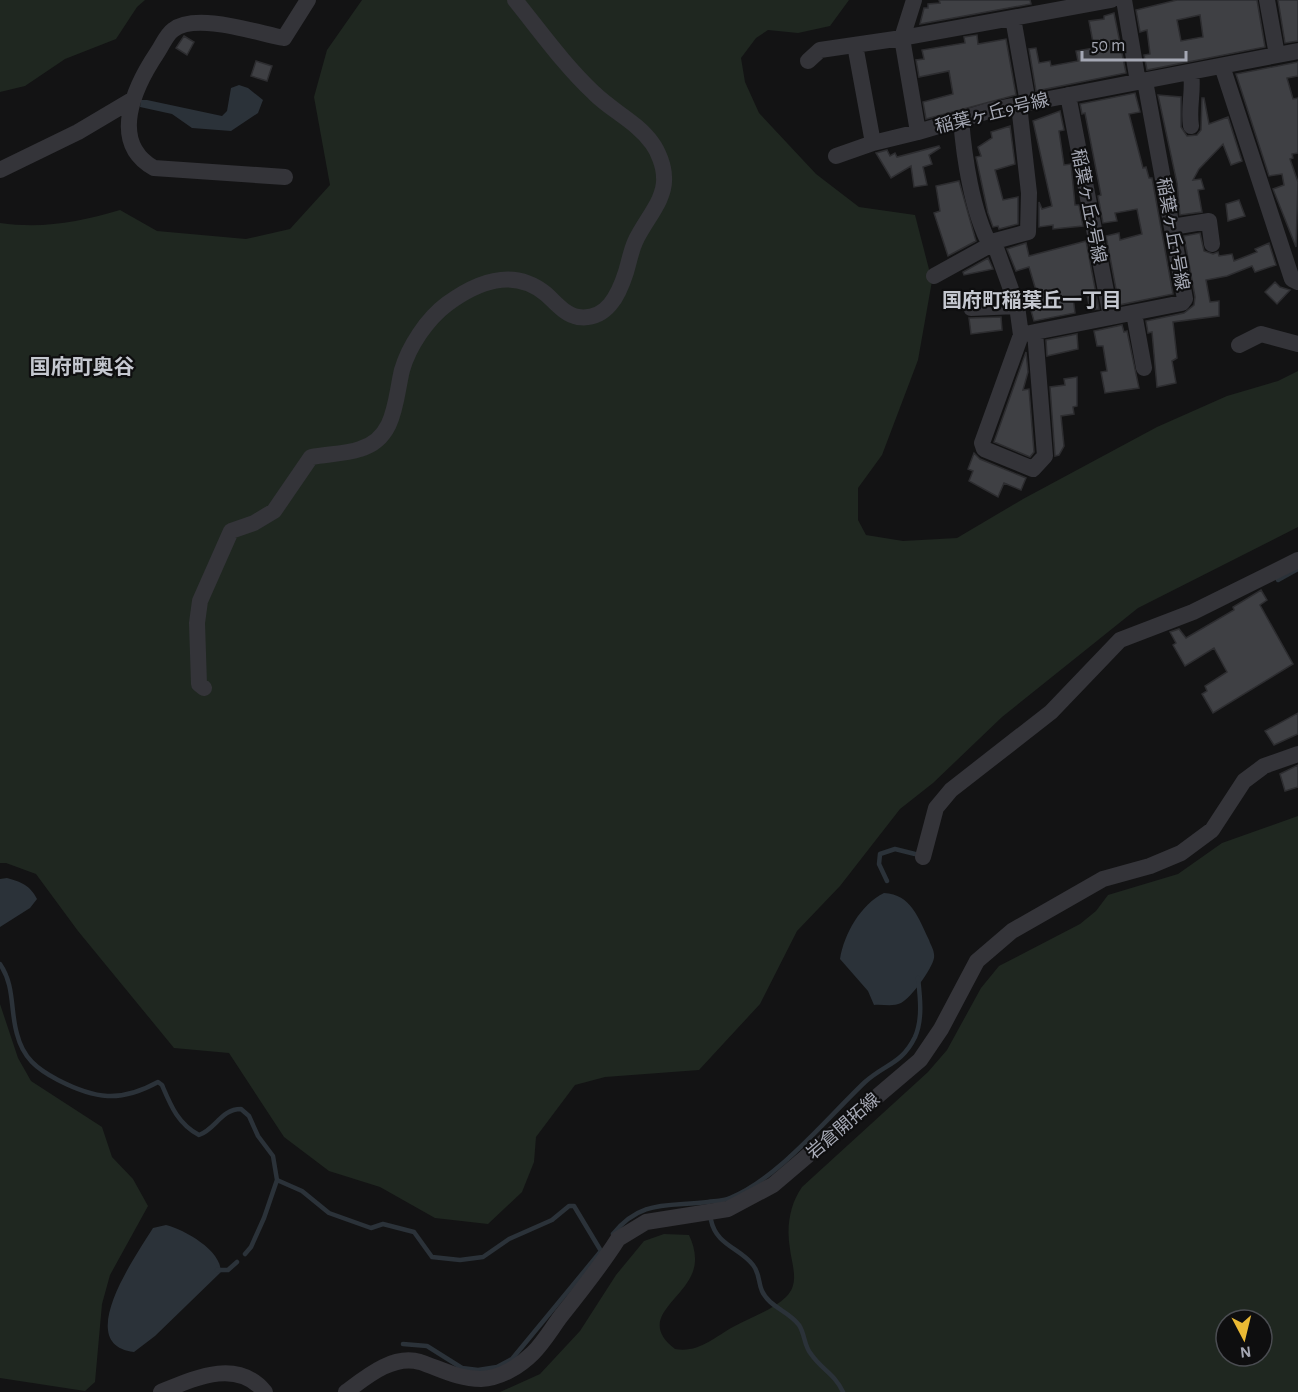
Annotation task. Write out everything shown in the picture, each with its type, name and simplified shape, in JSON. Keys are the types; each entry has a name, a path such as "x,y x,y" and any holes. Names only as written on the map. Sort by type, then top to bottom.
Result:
{"street":[{"path":"285,177 154,168 141,161 130,138 129,107 146,69 173,30 196,22 219,24 284,38 308,0"},
{"path":"204,688 199,684 197,623 201,602 231,531 254,523 274,511 311,457 361,449 375,441 392,421 403,370 415,340 445,306 474,285 502,278 533,285 560,307 578,317 594,316 607,309 618,297 635,243 662,192 664,177 660,159 653,143 594,93 514,0"},
{"path":"902,38 915,0"},
{"path":"808,61 820,50 902,38 1111,0"},
{"name":"稲葉ヶ丘1号線","path":"1028,334 1182,303 1185,299 1124,0"},
{"path":"1267,0 1277,55"},
{"path":"934,276 994,241 1029,232 1024,104 1013,18"},
{"name":"稲葉ヶ丘9号線","path":"902,38 918,132 1024,104 1298,51"},
{"path":"855,45 873,143"},
{"path":"1222,66 1292,279 1298,282"},
{"path":"1191,72 1193,89 1188,111 1191,126"},
{"name":"稲葉ヶ丘2号線","path":"1068,95 1110,317"},
{"path":"0,170 78,132 132,100"},
{"path":"961,119 968,172 984,235 990,245 996,248 1028,334 1045,456 1033,470 984,449 982,443 1028,334"},
{"path":"836,156 873,143 918,132"},
{"path":"1172,227 1208,213 1212,244"},
{"path":"972,308 1017,306"},
{"path":"1134,313 1143,368"},
{"path":"1239,345 1261,334 1298,344"},
{"path":"923,857 936,808 951,790 1052,712 1120,640 1193,612 1298,560"},
{"name":"岩倉開拓線","path":"346,1392 370,1374 402,1361 417,1361 453,1376 481,1379 498,1376 514,1367 534,1352 625,1234 646,1222 728,1209 773,1185 920,1060 941,1029 977,961 1012,931 1103,879 1150,866 1181,853 1212,830 1244,781 1264,766 1298,754"},
{"path":"161,1392 221,1372 236,1372 246,1376 266,1392"}],"shaded area":[{"path":"0,0 145,0 137,7 116,39 65,59 25,86 0,92"},
{"path":"362,0 849,0 830,26 798,33 768,30 756,38 741,58 745,82 759,113 816,174 859,207 915,215 932,281 918,360 882,455 858,488 858,520 866,535 903,541 957,538 1023,499 1157,427 1227,396 1278,381 1298,371 1298,527 1138,608 1002,717 933,783 900,809 840,886 797,931 760,1004 699,1070 605,1077 575,1085 536,1137 534,1162 522,1192 488,1224 435,1218 380,1187 329,1171 284,1137 229,1053 174,1048 78,931 36,874 0,863 0,223 46,225 90,218 120,210 157,231 246,239 290,229 330,185 314,97 327,50"},
{"path":"239,85 248,88 263,100 258,113 231,131 192,128 172,114 140,107 141,100 147,100 222,116 227,111 231,88"},
{"path":"1298,816 1298,1392 500,1392 540,1374 580,1331 616,1275 644,1241 664,1234 689,1235 695,1255 691,1276 660,1320 660,1329 665,1339 675,1349 691,1349 706,1344 780,1302 793,1286 789,1224 794,1201 802,1187 928,1072 947,1050 981,988 999,966 1080,924 1096,911 1108,895 1178,874 1222,843"},
{"path":"7,878 25,885 37,899 30,908 0,927 0,879"},
{"path":"884,893 901,898 913,909 929,940 934,958 915,989 905,1000 895,1005 874,1005 868,991 840,959 845,940 861,912"},
{"path":"0,1004 18,1058 31,1081 102,1127 112,1157 133,1179 148,1206 110,1275 102,1304 95,1382 85,1391 0,1378"},
{"path":"166,1225 183,1231 201,1242 215,1256 221,1272 155,1336 134,1352 116,1346 109,1333 109,1317 114,1297 153,1228"}],"building":[{"path":"939,0 1030,0 1031,4 920,24 924,8 928,8 928,4 940,3"},
{"path":"1177,0 1257,0 1265,47 1147,70 1144,55 1150,54 1147,30 1140,32 1136,10","holes":["1200,15 1203,37 1181,41 1177,20"]},
{"path":"1278,0 1298,0 1298,41 1285,43"},
{"path":"1114,13 1126,73 1036,91 1029,49 1036,48 1039,63 1050,61 1051,66 1078,61 1076,51 1094,48 1089,21 1104,19 1104,16"},
{"path":"977,35 978,44 1006,39 1016,95 926,119 923,102 953,94 949,71 919,77 916,60 924,59 922,50 965,43 964,37"},
{"path":"184,36 194,42 187,55 176,48"},
{"path":"256,61 272,66 267,81 251,76"},
{"path":"1298,62 1298,76 1287,78 1293,99 1298,98 1298,153 1292,154 1293,158 1290,159 1298,182 1296,247 1273,189 1284,185 1282,174 1269,176 1236,74"},
{"path":"1135,93 1140,112 1129,114 1143,168 1146,167 1149,178 1152,178 1173,294 1119,305 1106,236 1119,233 1120,240 1142,234 1137,209 1115,213 1117,221 1103,223 1098,196 1101,195 1085,113 1082,114 1080,104"},
{"path":"1158,95 1181,97 1181,127 1187,136 1197,135 1201,130 1202,98 1204,98 1209,124 1228,117 1242,161 1231,165 1223,144 1199,169 1193,180 1201,179 1204,189 1198,190 1202,212 1180,215 1177,183"},
{"path":"1060,111 1064,130 1059,131 1064,165 1071,164 1075,205 1079,205 1083,226 1053,229 1053,225 1039,227 1039,202 1042,209 1052,206 1033,121"},
{"path":"1010,126 1015,164 995,170 1003,200 1018,197 1018,224 999,229 998,226 993,227 988,213 976,157 981,156 978,147 992,138 991,132"},
{"path":"939,146 940,148 929,155 932,164 923,167 927,185 914,187 911,166 891,178 876,153 887,150 890,156 895,153 897,157"},
{"path":"959,181 976,241 948,256 934,213 940,211 936,186"},
{"path":"1239,200 1245,216 1228,221 1226,204"},
{"path":"1200,233 1204,251 1213,254 1218,252 1219,256 1232,254 1234,261 1257,252 1255,249 1269,243 1276,265 1255,272 1252,266 1227,276 1206,280 1210,302 1219,301 1219,316 1173,322 1177,358 1172,361 1176,383 1157,387 1152,332 1148,333 1146,321 1184,313 1194,305 1195,297 1184,236"},
{"path":"1086,241 1099,309 1090,310 1087,295 1073,297 1075,313 1034,321 1030,307 1040,304 1029,267 1016,271 1007,249 1026,243 1029,256"},
{"path":"988,258 993,269 964,275 963,272"},
{"path":"1275,282 1280,287 1290,290 1277,304 1265,292"},
{"path":"1001,317 1002,330 971,334 969,318"},
{"path":"1122,325 1124,332 1127,331 1139,388 1105,393 1101,372 1107,371 1103,346 1097,346 1094,331"},
{"path":"1077,334 1078,349 1047,356 1046,340"},
{"path":"1026,352 1028,372 1023,390 1029,389 1034,452 1030,457 994,442"},
{"path":"1077,377 1077,406 1073,407 1074,414 1061,416 1064,446 1059,455 1055,456 1050,387 1065,385 1064,379"},
{"path":"974,453 980,459 1026,478 1021,490 1004,483 998,497 969,481 973,471 968,469"},
{"path":"1261,590 1267,600 1260,605 1293,664 1213,713 1202,694 1207,691 1205,686 1227,672 1214,648 1185,666 1173,645 1176,643 1170,632 1179,629 1186,638 1234,610 1233,607"},
{"path":"1298,713 1298,734 1274,745 1265,731"},
{"path":"1298,765 1298,787 1285,791 1280,774"}],"waterway":[{"path":"1278,580 1298,569"},
{"path":"887,881 879,864 880,854 895,849 915,854"},
{"path":"0,964 8,981 15,1025 23,1050 37,1067 50,1076 84,1091 108,1096 132,1093 158,1082 162,1085 180,1120 199,1135 228,1112 241,1109 249,1116 258,1136 273,1156 277,1180 264,1218 251,1247 245,1254"},
{"path":"613,1234 623,1223 645,1210 730,1198 748,1189 784,1162 865,1082 905,1053 918,1030 920,1008 918,978"},
{"path":"277,1180 302,1191 329,1213 371,1228 383,1224 414,1232 432,1257 460,1260 483,1257 509,1239 552,1220 569,1206 574,1206 601,1251 512,1359 497,1367 478,1370 462,1368 427,1346 403,1344"},
{"path":"711,1220 723,1241 753,1265 765,1296 795,1320 809,1351 836,1380 843,1392"},
{"path":"217,1270 228,1270 237,1262"}],"district":[{"name":"国府町稲葉丘一丁目","path":"1032,300"},
{"name":"国府町奥谷","path":"82,367"}]}
